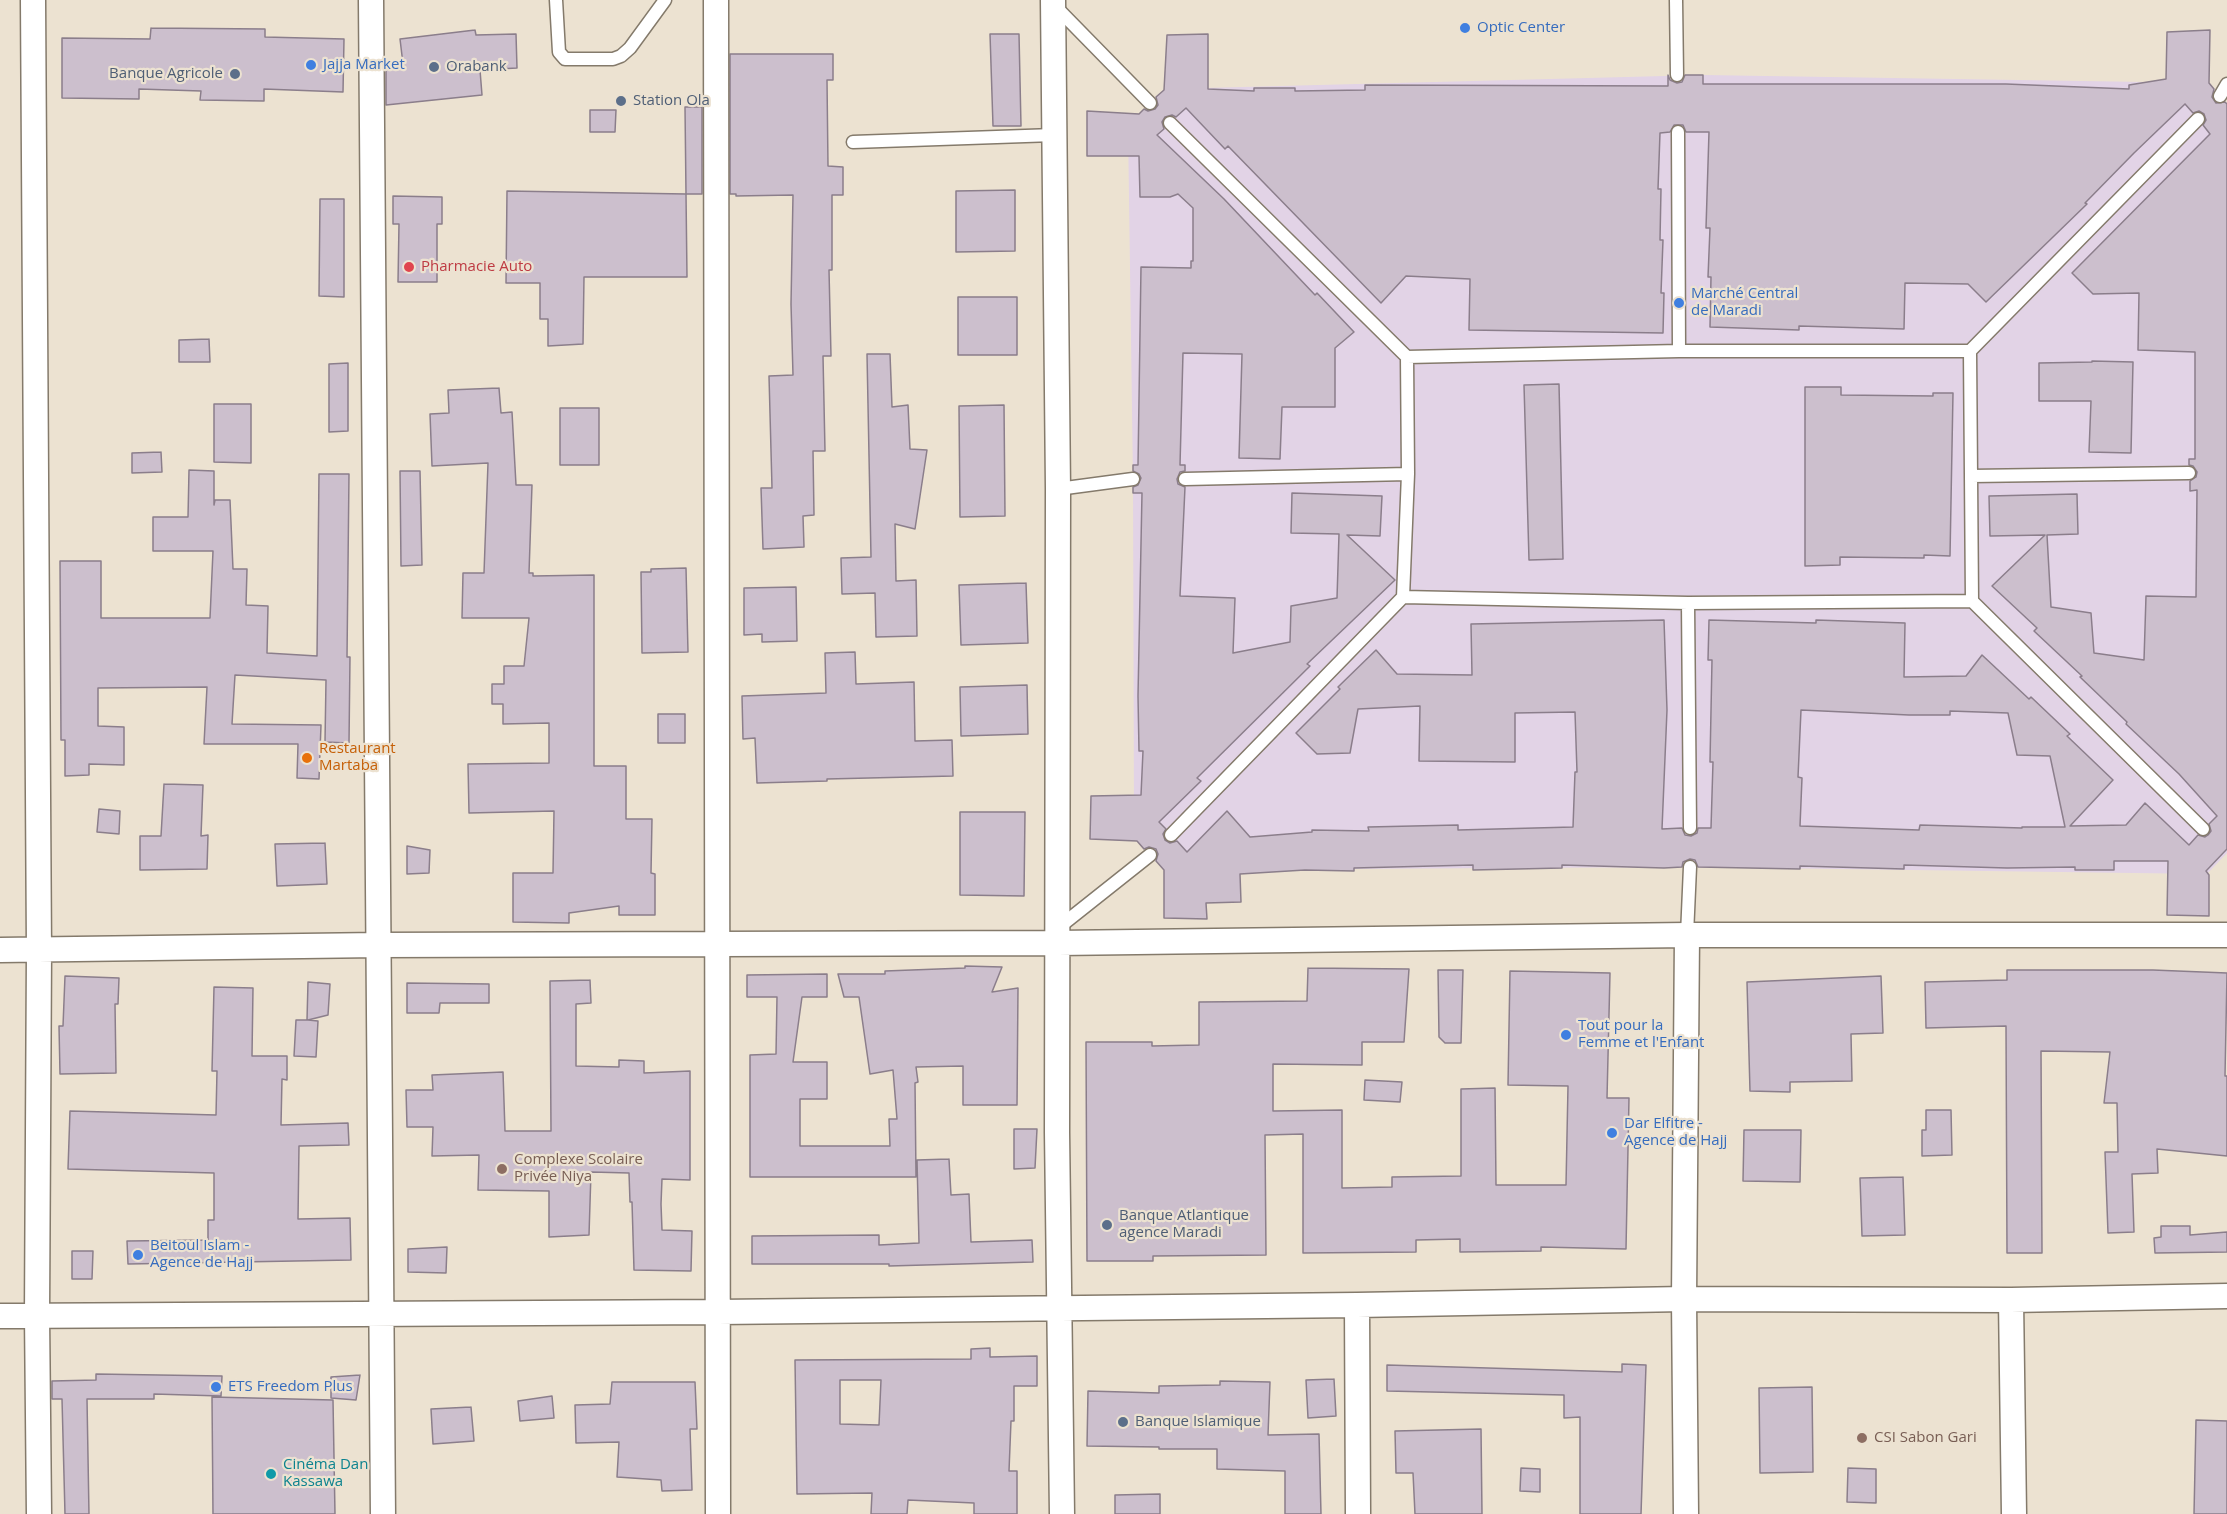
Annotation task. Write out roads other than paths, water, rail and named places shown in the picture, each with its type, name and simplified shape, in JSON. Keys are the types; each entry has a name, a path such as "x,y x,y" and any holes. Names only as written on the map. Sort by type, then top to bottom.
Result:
{"street":[{"path":"33,0 39,950 37,1315 39,1514"},
{"path":"372,0 383,1514"},
{"path":"716,0 718,1514"},
{"path":"1053,2 1058,489 1057,1132 1062,1514"},
{"path":"1686,1514 1684,1299 1688,935"},
{"path":"0,950 378,945 718,946 1058,936 2227,935"},
{"path":"0,1316 718,1312 1684,1299 2011,1300 2227,1296"},
{"path":"2011,1300 2014,1514"},
{"path":"1357,1305 1358,1514"}],"lane":[{"path":"556,0 559,52 565,59 613,59 621,56 630,48 665,0"},
{"path":"1676,0 1677,75"},
{"path":"1053,2 1149,103"},
{"path":"2220,96 2227,84"},
{"path":"1972,601 1970,351 2198,119"},
{"path":"1170,123 1407,357 1407,474 1403,597 1171,835"},
{"path":"1677,132 1679,351"},
{"path":"853,141 1054,135"},
{"path":"1407,357 1679,351 1970,351"},
{"path":"1971,476 2189,472"},
{"path":"1185,479 1407,474"},
{"path":"1058,489 1133,480"},
{"path":"1403,597 1688,603 1972,601 2204,829"},
{"path":"1688,603 1689,828"},
{"path":"1058,936 1150,855"},
{"path":"1688,935 1690,867"}],"place":[{"name":"Optic Center","path":"1465,28"},
{"name":"Jajja Market","path":"311,65"},
{"name":"Orabank","path":"434,67"},
{"name":"Banque Agricole","path":"235,74"},
{"name":"Station Ola","path":"621,101"},
{"name":"Pharmacie Auto","path":"409,267"},
{"name":"Marché Central de Maradi","path":"1679,303"},
{"name":"Restaurant Martaba","path":"307,758"},
{"name":"Tout pour la Femme et l'Enfant","path":"1566,1035"},
{"name":"Dar Elfitre - Agence de Hajj","path":"1612,1133"},
{"name":"Complexe Scolaire Privée Niya","path":"502,1169"},
{"name":"Banque Atlantique agence Maradi","path":"1107,1225"},
{"name":"Beitoul Islam - Agence de Hajj","path":"138,1255"},
{"name":"ETS Freedom Plus","path":"216,1387"},
{"name":"Banque Islamique","path":"1123,1422"},
{"name":"CSI Sabon Gari","path":"1862,1438"},
{"name":"Cinéma Dan Kassawa","path":"271,1474"}]}
